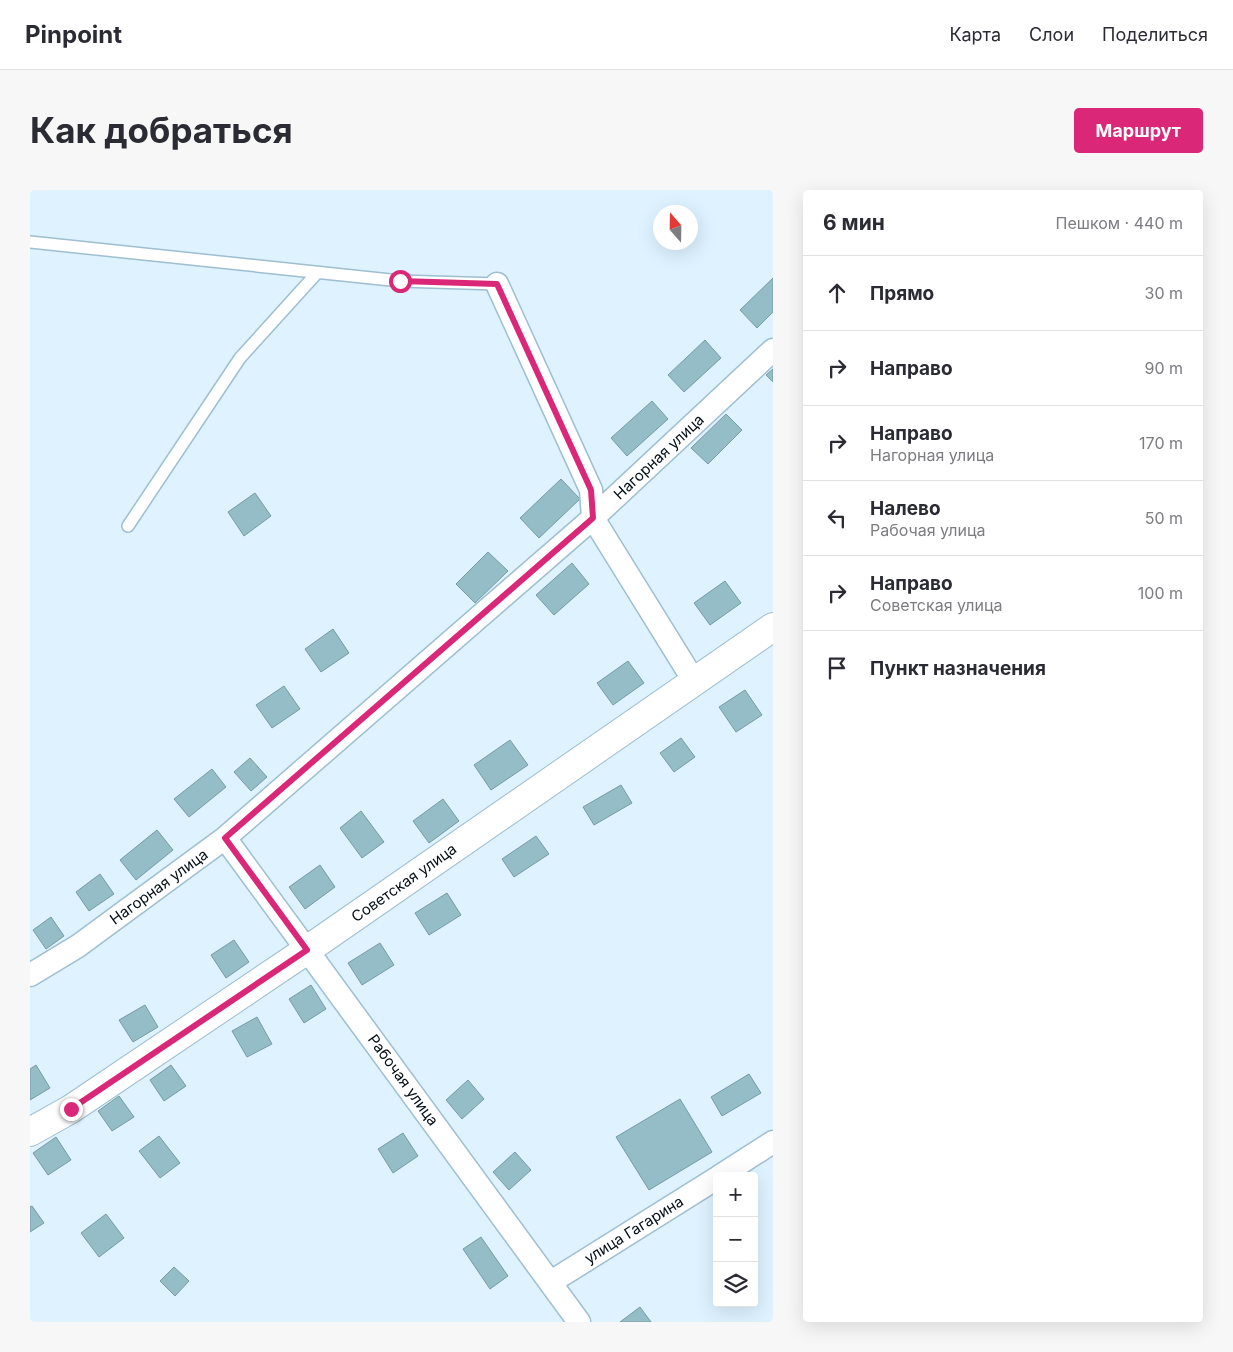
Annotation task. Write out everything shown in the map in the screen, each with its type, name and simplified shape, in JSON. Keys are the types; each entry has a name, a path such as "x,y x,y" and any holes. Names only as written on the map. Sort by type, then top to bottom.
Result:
{"street":[{"path":"497,284 591,490 593,518 694,681"},
{"name":"Нагорная улица","path":"30,975 78,946 225,838 593,518 773,350"},
{"name":"Советская улица","path":"30,1132 71,1109 307,950 773,627"},
{"name":"Рабочая улица","path":"225,838 579,1322"},
{"name":"улица Гагарина","path":"726,1172 773,1142"},
{"name":"улица Гагарина","path":"551,1282 713,1180"}],"lane":[{"path":"30,242 400,281 497,284"},
{"path":"128,526 240,358 317,272"}],"building":[{"path":"773,278 773,312 757,328 740,310"},
{"path":"705,340 721,358 684,392 668,375"},
{"path":"773,369 773,382 766,375"},
{"path":"652,401 668,419 627,456 611,438"},
{"path":"726,414 742,430 708,464 691,448"},
{"path":"561,479 580,499 539,538 520,518"},
{"path":"255,493 271,516 244,536 228,512"},
{"path":"488,552 508,571 475,603 456,584"},
{"path":"572,563 589,584 554,615 536,595"},
{"path":"725,581 741,603 710,625 694,603"},
{"path":"333,629 349,653 321,672 305,649"},
{"path":"628,661 644,683 613,705 597,683"},
{"path":"284,686 300,709 272,728 256,705"},
{"path":"745,690 762,715 736,732 719,707"},
{"path":"681,738 695,757 674,772 660,753"},
{"path":"510,740 528,765 491,790 474,765"},
{"path":"250,758 267,777 251,791 234,772"},
{"path":"212,769 226,787 189,817 174,799"},
{"path":"621,785 632,803 594,825 583,807"},
{"path":"443,799 459,821 429,843 413,821"},
{"path":"361,811 384,842 362,858 340,828"},
{"path":"157,830 173,850 136,880 120,860"},
{"path":"536,836 549,854 514,877 502,859"},
{"path":"320,865 335,887 305,909 289,887"},
{"path":"100,874 114,894 89,911 76,892"},
{"path":"447,893 461,915 429,935 415,913"},
{"path":"51,917 64,936 46,949 33,930"},
{"path":"234,940 249,962 226,978 211,955"},
{"path":"380,943 394,965 362,985 348,963"},
{"path":"311,985 326,1009 304,1023 289,999"},
{"path":"145,1005 158,1027 133,1042 119,1020"},
{"path":"257,1017 272,1044 247,1057 232,1031"},
{"path":"36,1065 50,1088 30,1100 30,1069"},
{"path":"171,1065 186,1086 164,1101 150,1080"},
{"path":"749,1074 761,1093 722,1116 711,1097"},
{"path":"468,1080 484,1099 462,1119 446,1100"},
{"path":"119,1096 134,1117 112,1131 98,1111"},
{"path":"680,1099 712,1152 649,1190 616,1137"},
{"path":"403,1133 418,1156 393,1173 378,1149"},
{"path":"159,1136 180,1163 160,1178 139,1151"},
{"path":"56,1137 71,1160 48,1175 33,1153"},
{"path":"515,1152 531,1170 509,1190 493,1172"},
{"path":"32,1206 44,1223 30,1232 30,1207"},
{"path":"106,1214 124,1238 99,1257 81,1233"},
{"path":"481,1237 508,1276 490,1289 463,1249"},
{"path":"174,1267 189,1281 175,1296 160,1281"},
{"path":"640,1307 651,1322 620,1322"}],"route":[{"path":"71,1109 307,950 225,838 593,518 591,490 497,284 400,281"}]}
